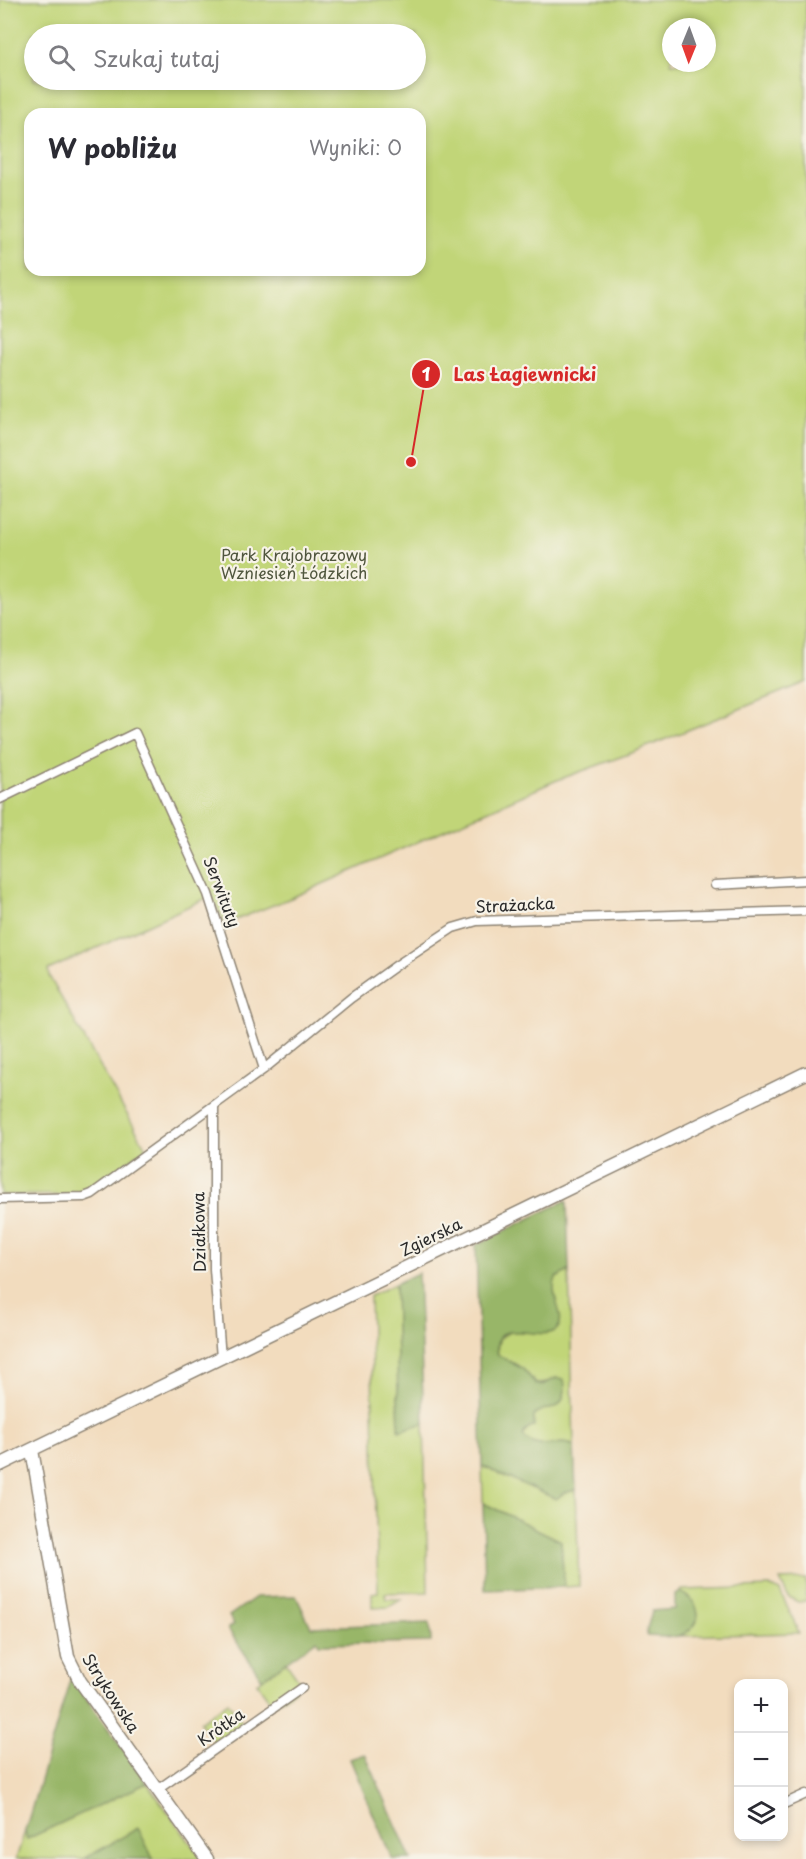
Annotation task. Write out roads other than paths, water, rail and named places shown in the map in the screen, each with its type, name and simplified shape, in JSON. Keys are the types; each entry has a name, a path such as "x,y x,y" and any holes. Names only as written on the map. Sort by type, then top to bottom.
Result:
{"main road":[{"name":"Zgierska","path":"0,1465 806,1073"},
{"name":"Strykowska","path":"32,1450 68,1657 80,1681 207,1859"}],"street":[{"name":"Serwituty","path":"0,800 135,733 208,894 264,1069"},
{"path":"715,885 806,880"},
{"name":"Strażacka","path":"0,1198 88,1196 264,1069 351,998 425,946 453,928 464,924 609,916 806,912"},
{"name":"Działkowa","path":"213,1106 214,1269 221,1358"},
{"name":"Krótka","path":"157,1790 302,1688"},
{"path":"788,1802 806,1794"}],"place":[{"name":"Las Łagiewnicki","path":"411,462"}],"park label":[{"name":"Park Krajobrazowy Wzniesień Łódzkich","path":"294,564"}]}
